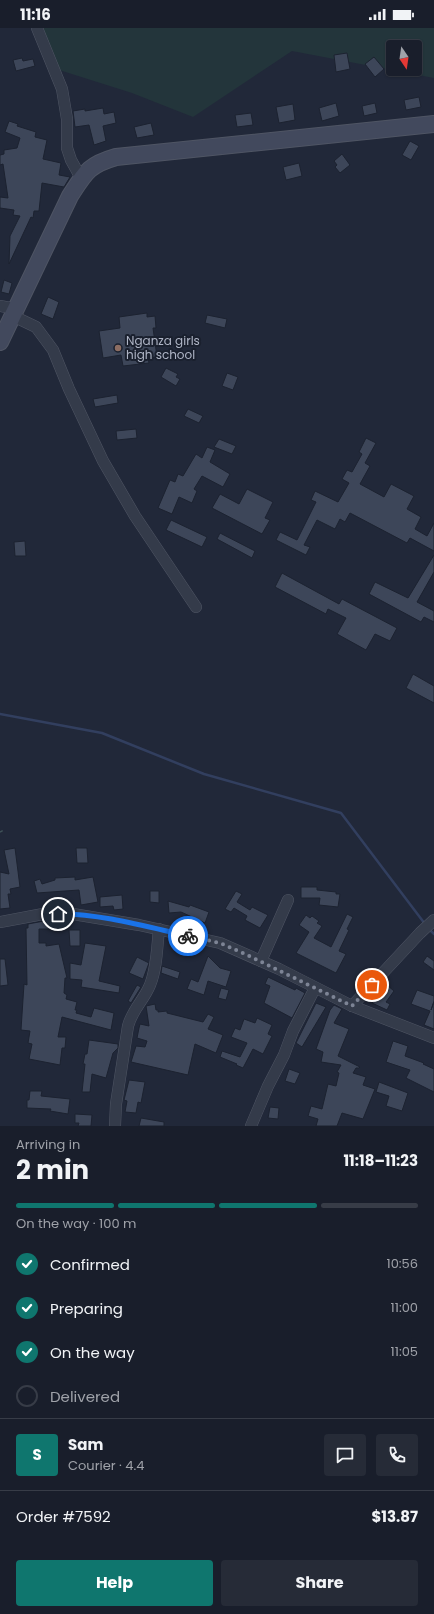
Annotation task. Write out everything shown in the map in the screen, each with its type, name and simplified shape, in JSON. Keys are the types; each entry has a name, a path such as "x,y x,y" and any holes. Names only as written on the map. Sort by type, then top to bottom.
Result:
{"main road":[{"path":"0,342 70,196 90,168 100,162 116,157 434,124"}],"street":[{"path":"37,28 62,89 66,113 67,148 71,160 82,178"},
{"path":"0,306 15,313 36,327 53,350 72,396 103,461 135,516 196,606"},
{"path":"261,961 288,900"},
{"path":"0,922 43,914 72,914 159,929 220,943 261,961 352,1006 434,1038"},
{"path":"352,1006 434,920"},
{"path":"115,1126 116,1104 128,1026 131,1016 150,985 154,970 159,929"},
{"path":"251,1126 268,1086 284,1055 293,1031 315,988"}],"path":[{"path":"0,832 4,830"}],"shaded area":[{"path":"37,28 434,28 434,78 422,76 422,40 386,40 386,69 292,51 193,117 132,93 56,69"}],"building":[{"path":"347,53 350,69 336,72 334,55"},
{"path":"374,57 384,69 375,77 365,64"},
{"path":"22,58 23,61 33,59 35,66 16,71 13,60"},
{"path":"419,97 421,107 406,110 404,100"},
{"path":"336,103 339,116 322,121 319,108"},
{"path":"375,103 377,113 364,116 362,106"},
{"path":"293,104 295,120 279,123 276,107"},
{"path":"103,108 104,114 114,112 116,123 103,126 106,141 94,145 89,125 75,127 73,111"},
{"path":"251,113 253,125 237,127 235,115"},
{"path":"9,121 18,124 17,126 36,132 35,137 47,140 43,159 61,163 59,175 70,177 64,187 42,183 39,211 34,211 33,218 31,217 9,264 10,236 20,216 13,215 14,210 0,208 0,197 8,198 3,164 0,165 0,155 4,154 4,150 17,148 20,138 5,132"},
{"path":"151,123 154,135 137,138 134,127"},
{"path":"410,141 419,146 411,160 402,155"},
{"path":"342,154 350,165 340,173 335,167 337,165 334,161"},
{"path":"299,163 302,176 286,180 283,167"},
{"path":"4,280 12,283 9,294 1,292"},
{"path":"48,297 59,302 53,319 41,314"},
{"path":"147,313 147,317 155,316 156,328 153,328 157,357 148,358 149,363 123,366 121,355 103,358 99,331 120,328 119,317"},
{"path":"207,315 227,319 225,328 205,323"},
{"path":"166,368 178,374 176,377 180,379 176,386 161,377"},
{"path":"227,373 238,377 233,390 222,386"},
{"path":"117,395 118,403 95,407 93,399"},
{"path":"188,409 203,416 199,423 184,416"},
{"path":"136,429 137,438 117,440 116,431"},
{"path":"366,438 376,443 365,463 370,466 360,484 384,497 391,484 414,496 407,509 421,517 415,529 427,536 434,523 434,551 410,538 407,543 350,513 345,522 340,519 335,529 317,520 304,545 310,547 306,555 276,540 280,532 297,540 316,502 311,500 315,491 338,502 349,483 342,479 347,470 352,472 362,454 359,452"},
{"path":"219,439 236,446 232,454 214,447"},
{"path":"207,447 215,450 210,462 230,474 223,487 202,476 194,489 197,491 192,503 179,497 172,514 158,508 170,480 175,482 178,474 183,476 196,454 202,458"},
{"path":"247,489 273,502 265,518 270,520 262,534 212,508 220,494 239,504"},
{"path":"171,520 207,537 202,547 166,530"},
{"path":"220,533 255,551 252,558 217,539"},
{"path":"25,541 26,556 15,556 14,542"},
{"path":"434,555 434,572 417,602 434,611 434,622 424,617 421,622 369,594 375,582 408,598"},
{"path":"282,573 339,604 342,599 397,628 390,641 375,634 366,650 337,634 346,618 328,609 326,614 275,587"},
{"path":"413,674 434,686 434,703 406,688"},
{"path":"15,848 20,887 10,889 11,894 8,894 10,908 0,909 0,872 9,874 4,850"},
{"path":"76,848 87,848 88,863 77,863"},
{"path":"75,877 75,880 93,877 98,902 81,905 79,890 37,893 34,881 40,879 42,884 55,880 55,878"},
{"path":"301,887 317,887 317,890 336,892 336,894 340,894 338,907 319,905 320,898 301,898"},
{"path":"150,891 159,891 159,903 150,902"},
{"path":"236,891 242,894 237,902 250,910 252,907 268,915 260,928 245,920 247,916 234,908 231,912 225,909"},
{"path":"122,895 123,909 114,910 113,906 100,907 100,897"},
{"path":"168,901 189,907 190,905 209,912 205,923 181,912 169,913"},
{"path":"347,914 353,917 347,929 349,930 339,951 346,954 336,973 296,953 309,932 299,925 306,915 310,918 312,916 319,921 317,923 322,926 314,938 331,947"},
{"path":"50,921 49,929 39,929 39,943 46,943 46,946 59,944 67,978 65,978 64,993 67,995 66,999 77,1002 75,1010 77,1010 76,1013 91,1017 94,1008 114,1013 111,1030 62,1017 58,1037 66,1037 65,1048 62,1048 60,1065 29,1059 32,1044 28,1043 30,1031 21,1030 24,984 27,985 26,928 28,928 28,924"},
{"path":"69,930 80,930 80,946 70,946"},
{"path":"85,943 106,946 99,981 120,986 119,993 81,987 82,980 70,979 70,963 81,965"},
{"path":"208,956 220,968 231,971 226,987 208,981 204,995 187,989 191,979 198,982"},
{"path":"427,956 434,961 434,970 423,962"},
{"path":"137,957 149,963 143,979 129,973"},
{"path":"0,959 5,959 8,985 0,986"},
{"path":"162,966 180,972 178,979 161,973"},
{"path":"268,977 295,990 296,988 305,993 292,1018 264,1003 270,986 265,984"},
{"path":"137,985 141,987 131,1003 128,1001"},
{"path":"387,985 394,991 386,1002 390,1004 387,1010 372,1003 382,989 383,990"},
{"path":"221,988 229,990 226,1000 218,998"},
{"path":"417,990 434,996 431,1010 434,1002 434,1029 424,1025 430,1011 411,1004"},
{"path":"316,1003 326,1007 302,1047 296,1043"},
{"path":"155,1004 158,1012 167,1011 167,1013 203,1022 208,1014 214,1017 208,1029 223,1035 216,1053 195,1044 188,1075 131,1062 136,1046 145,1047 147,1041 137,1038 140,1024 149,1026 146,1006"},
{"path":"334,1005 342,1009 334,1023 349,1029 338,1056 360,1067 356,1068 353,1073 366,1077 363,1085 375,1089 363,1119 342,1113 337,1126 316,1126 318,1119 308,1116 311,1106 322,1109 328,1084 336,1086 339,1073 337,1072 341,1065 321,1062 323,1052 316,1049 330,1010"},
{"path":"257,1018 272,1025 268,1034 272,1036 263,1054 253,1049 243,1068 220,1057 222,1051 240,1057 247,1043 231,1037 235,1028 240,1030 244,1019 255,1023"},
{"path":"89,1040 118,1044 118,1048 113,1053 106,1078 92,1074 90,1092 82,1092 85,1064 83,1064 85,1054 87,1054"},
{"path":"393,1041 408,1046 405,1056 424,1063 423,1064 434,1069 434,1092 406,1078 410,1070 386,1062"},
{"path":"289,1069 300,1073 295,1084 285,1081"},
{"path":"129,1080 145,1082 141,1103 138,1102 136,1113 125,1112 127,1101 124,1100"},
{"path":"379,1082 408,1093 402,1111 386,1106 389,1096 376,1092"},
{"path":"30,1091 42,1091 41,1096 70,1099 68,1114 50,1111 51,1109 27,1108 27,1100 29,1100"},
{"path":"270,1107 279,1108 278,1119 268,1118"},
{"path":"75,1114 92,1115 91,1126 78,1126 79,1123 75,1123"},
{"path":"141,1118 164,1122 164,1126 139,1126"}],"waterway":[{"path":"0,714 102,733 204,774 341,813 425,924"},
{"path":"428,928 434,934"}],"way so far":[{"path":"188,936 220,943 352,1006 372,985"}],"place":[{"name":"Nganza girls high school","path":"118,348"}],"route":[{"path":"58,914 72,914 139,925 188,936"}]}
